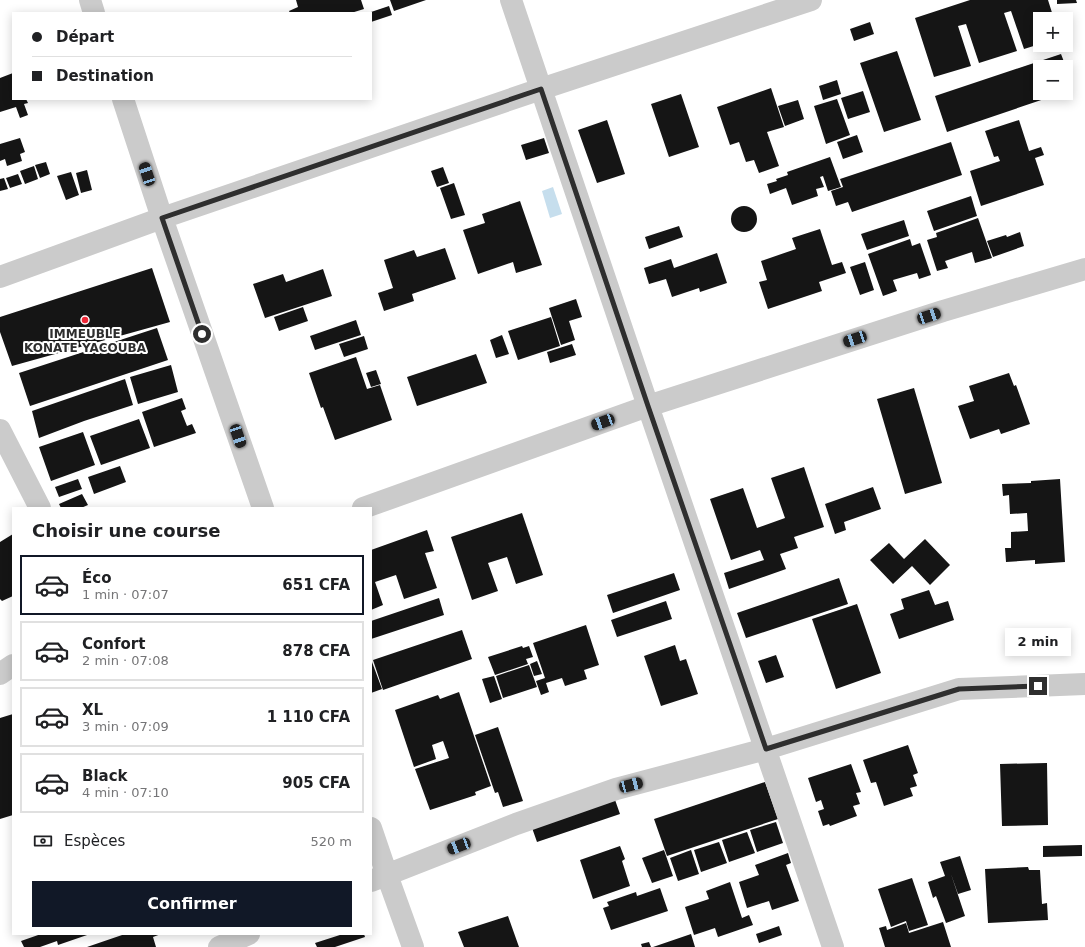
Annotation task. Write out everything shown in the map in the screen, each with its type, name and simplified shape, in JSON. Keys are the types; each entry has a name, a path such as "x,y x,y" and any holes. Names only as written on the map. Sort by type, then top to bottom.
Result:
{"street":[{"path":"90,0 94,12"},
{"path":"511,0 833,947"},
{"path":"0,277 162,218 541,89 811,0"},
{"path":"123,100 162,218 263,507"},
{"path":"366,507 648,406 943,311 1085,269"},
{"path":"0,430 39,507"},
{"path":"0,674 12,666"},
{"path":"379,878 516,824 616,789 766,749 959,689 1085,684"},
{"path":"372,834 379,878 413,947"},
{"path":"219,947 247,935"}],"water":[{"path":"553,187 562,214 550,218 542,191"}],"building":[{"path":"296,0 361,0 364,9 354,12 290,12 298,7"},
{"path":"390,0 426,0 394,11"},
{"path":"970,0 1048,0 1052,12 1033,12 1033,46 1024,49 1011,11 1004,13 1017,51 979,63 966,24 958,26 971,66 934,77 915,18"},
{"path":"1057,0 1076,0 1077,3 1057,4"},
{"path":"389,6 392,15 372,22 371,12"},
{"path":"870,22 874,34 854,41 850,29"},
{"path":"897,51 921,120 884,132 860,63"},
{"path":"1061,54 1063,60 1043,60"},
{"path":"1033,63 1033,100 1041,100 947,132 935,96"},
{"path":"12,73 12,100 26,100 28,103 24,104 28,115 20,118 16,107 0,112 0,78"},
{"path":"837,80 841,94 823,100 819,86"},
{"path":"771,88 784,127 767,132 779,166 759,173 754,160 746,162 739,142 730,145 717,107"},
{"path":"863,91 870,112 848,119 841,98"},
{"path":"681,94 699,147 669,157 651,104"},
{"path":"837,99 850,135 826,144 814,106"},
{"path":"798,100 804,119 785,126 778,106"},
{"path":"607,120 625,174 597,183 578,130"},
{"path":"1019,120 1029,151 1041,147 1044,155 1035,158 1044,185 981,206 970,171 1000,161 998,156 994,157 985,131"},
{"path":"857,135 863,152 843,159 837,142"},
{"path":"20,138 25,152 20,154 22,161 7,166 5,159 0,161 0,144"},
{"path":"544,138 549,153 526,160 521,145"},
{"path":"951,142 962,175 852,212 848,202 836,206 831,191 843,187 840,179"},
{"path":"830,157 841,187 828,191 823,176 820,177 824,187 816,189 818,196 792,205 786,188 770,194 767,184 788,175 787,172"},
{"path":"46,162 50,174 40,178 35,165"},
{"path":"34,166 38,179 25,184 20,171"},
{"path":"443,167 449,183 437,187 431,171"},
{"path":"87,170 92,190 81,193 76,173"},
{"path":"71,172 79,195 66,200 57,176"},
{"path":"18,174 22,184 10,188 6,178"},
{"path":"4,178 8,189 0,191 0,179"},
{"path":"454,183 465,215 451,219 440,188"},
{"path":"971,196 977,216 934,231 927,211"},
{"path":"520,201 542,265 516,273 513,262 478,274 463,230 485,223 482,214"},
{"path":"744,206 753,210 757,219 753,228 744,232 735,228 731,219 735,210"},
{"path":"978,218 992,258 975,263 972,252 945,261 948,268 937,271 927,240 937,237 936,233"},
{"path":"904,220 909,236 867,250 861,234"},
{"path":"679,226 683,237 649,249 645,237"},
{"path":"820,229 832,265 842,262 846,273 819,282 822,291 768,309 759,282 767,280 761,261 796,249 792,238"},
{"path":"1020,232 1024,246 993,257 987,241 1006,235 1007,237"},
{"path":"910,239 912,246 920,243 931,275 919,279 917,273 893,280 897,291 883,296 868,254"},
{"path":"445,248 456,279 412,294 414,301 384,311 378,293 393,288 384,260 414,250 417,257"},
{"path":"717,253 727,283 700,292 699,288 672,297 666,279 649,284 644,268 671,259 674,268"},
{"path":"865,262 874,290 860,295 850,267"},
{"name":"IMMEUBLE KONATE YACOUBA","path":"152,268 170,322 12,366 0,332 0,317"},
{"path":"323,269 332,296 265,318 253,284 283,274 286,282"},
{"path":"576,299 582,317 569,321 575,340 561,345 549,308"},
{"path":"303,307 308,321 279,331 274,317"},
{"path":"551,317 560,346 518,360 508,331"},
{"path":"356,320 361,335 315,350 310,336"},
{"path":"157,328 168,360 30,406 19,373"},
{"path":"502,335 509,354 496,358 490,340"},
{"path":"364,336 368,349 344,357 339,344"},
{"path":"572,344 576,355 550,363 547,352"},
{"path":"476,354 487,383 417,406 407,377"},
{"path":"356,357 367,389 380,385 392,420 335,440 323,407 321,408 309,373"},
{"path":"171,365 178,392 138,404 130,377"},
{"path":"376,370 381,384 371,387 366,373"},
{"path":"1009,373 1014,386 1016,385 1030,424 1001,434 999,429 970,439 958,406 974,401 969,386"},
{"path":"125,379 133,405 39,438 32,411"},
{"path":"914,388 942,483 905,494 877,399"},
{"path":"182,398 186,409 181,411 187,426 192,424 196,433 154,447 142,412"},
{"path":"139,419 150,448 101,465 90,436"},
{"path":"83,432 95,465 51,481 39,447"},
{"path":"120,466 126,482 94,494 88,477"},
{"path":"804,467 824,527 794,537 798,548 780,554 786,569 729,589 724,573 764,560 760,550 731,560 710,499 743,488 757,528 785,518 771,478"},
{"path":"78,479 82,489 59,497 55,487"},
{"path":"1060,479 1065,562 1035,564 1035,560 1006,562 1005,548 1011,548 1011,532 1028,531 1027,513 1010,514 1009,495 1003,496 1002,484 1031,483 1031,481"},
{"path":"873,487 881,509 844,522 846,530 835,534 825,504"},
{"path":"82,494 88,505 83,507 60,507 59,504"},
{"path":"522,513 543,575 516,584 507,557 488,563 498,591 472,600 451,537"},
{"path":"427,530 434,551 425,553 437,588 404,599 396,575 375,582 383,605 372,610 372,550"},
{"path":"12,535 12,596 2,601 0,599 0,542"},
{"path":"925,539 950,565 930,585 912,566 893,584 870,560 889,543 904,559"},
{"path":"674,573 680,590 613,613 607,595"},
{"path":"839,578 848,604 746,638 737,613"},
{"path":"929,590 935,605 948,601 954,620 899,639 890,614 904,609 901,599"},
{"path":"439,598 444,615 372,639 372,621"},
{"path":"666,601 672,619 617,637 611,620"},
{"path":"857,604 881,673 836,689 812,619"},
{"path":"586,625 599,665 584,670 587,679 565,686 562,678 546,683 549,692 541,695 536,681 545,678 533,643"},
{"path":"462,630 472,659 383,690 373,660"},
{"path":"675,645 680,661 686,659 698,694 661,706 644,656"},
{"path":"522,646 523,648 529,646 533,657 526,659 528,664 495,675 488,657"},
{"path":"776,655 784,677 766,683 758,661"},
{"path":"537,661 542,674 534,676 530,664"},
{"path":"372,662 382,689 372,693"},
{"path":"529,665 537,687 503,698 496,676"},
{"path":"494,676 502,699 490,703 482,679"},
{"path":"459,692 491,786 475,792 476,795 430,810 415,769 449,758 443,741 432,745 436,759 414,767 395,710 438,695 440,699"},
{"path":"12,714 12,815 0,819 0,718"},
{"path":"498,727 523,801 503,807 498,792 495,793 475,735"},
{"path":"908,745 918,773 913,775 917,786 910,788 913,796 884,806 876,782 871,783 863,760"},
{"path":"1047,763 1048,825 1002,826 1000,764"},
{"path":"851,764 861,792 856,793 860,804 853,806 857,816 830,826 829,824 823,826 818,811 824,809 821,800 816,802 808,778"},
{"path":"765,782 778,819 667,856 654,819"},
{"path":"614,797 620,814 537,842 531,825"},
{"path":"776,822 783,843 757,852 750,830"},
{"path":"747,832 755,853 729,862 722,840"},
{"path":"719,842 727,863 701,872 694,850"},
{"path":"1082,845 1082,856 1043,857 1043,846"},
{"path":"620,846 625,859 622,861 630,886 593,899 580,860"},
{"path":"664,850 673,876 652,883 642,858"},
{"path":"691,850 699,874 678,881 670,858"},
{"path":"788,853 791,863 786,865 799,901 772,910 769,901 747,908 739,882 759,875 755,865"},
{"path":"960,856 971,890 958,894 951,874 965,916 946,923 936,896 933,898 928,882 945,876 940,862"},
{"path":"1028,867 1029,870 1040,870 1042,904 1047,903 1048,920 988,923 985,869"},
{"path":"912,878 928,925 909,931 906,921 891,927 878,889"},
{"path":"730,882 742,918 749,915 753,925 718,937 715,928 694,935 685,907 709,899 706,891"},
{"path":"660,888 668,911 611,930 603,908 609,906 607,902 636,892 637,896"},
{"path":"508,916 519,947 464,947 458,932"},
{"path":"943,922 951,947 885,947 879,928 886,926 887,930 906,923 909,933"},
{"path":"779,926 782,935 759,943 756,934"},
{"path":"691,934 695,947 653,947"},
{"path":"38,935 87,935 58,945 57,941 40,947 24,947 21,941"},
{"path":"122,935 158,935 153,937 156,947 87,947"},
{"path":"340,935 364,935 365,937 335,947 317,947 315,943"},
{"path":"649,942 651,947 642,947 641,944"}],"place":[{"name":"IMMEUBLE KONATE YACOUBA","path":"85,320"}],"route":[{"path":"202,334 162,218 541,89 766,749 959,689 1038,686"}]}
